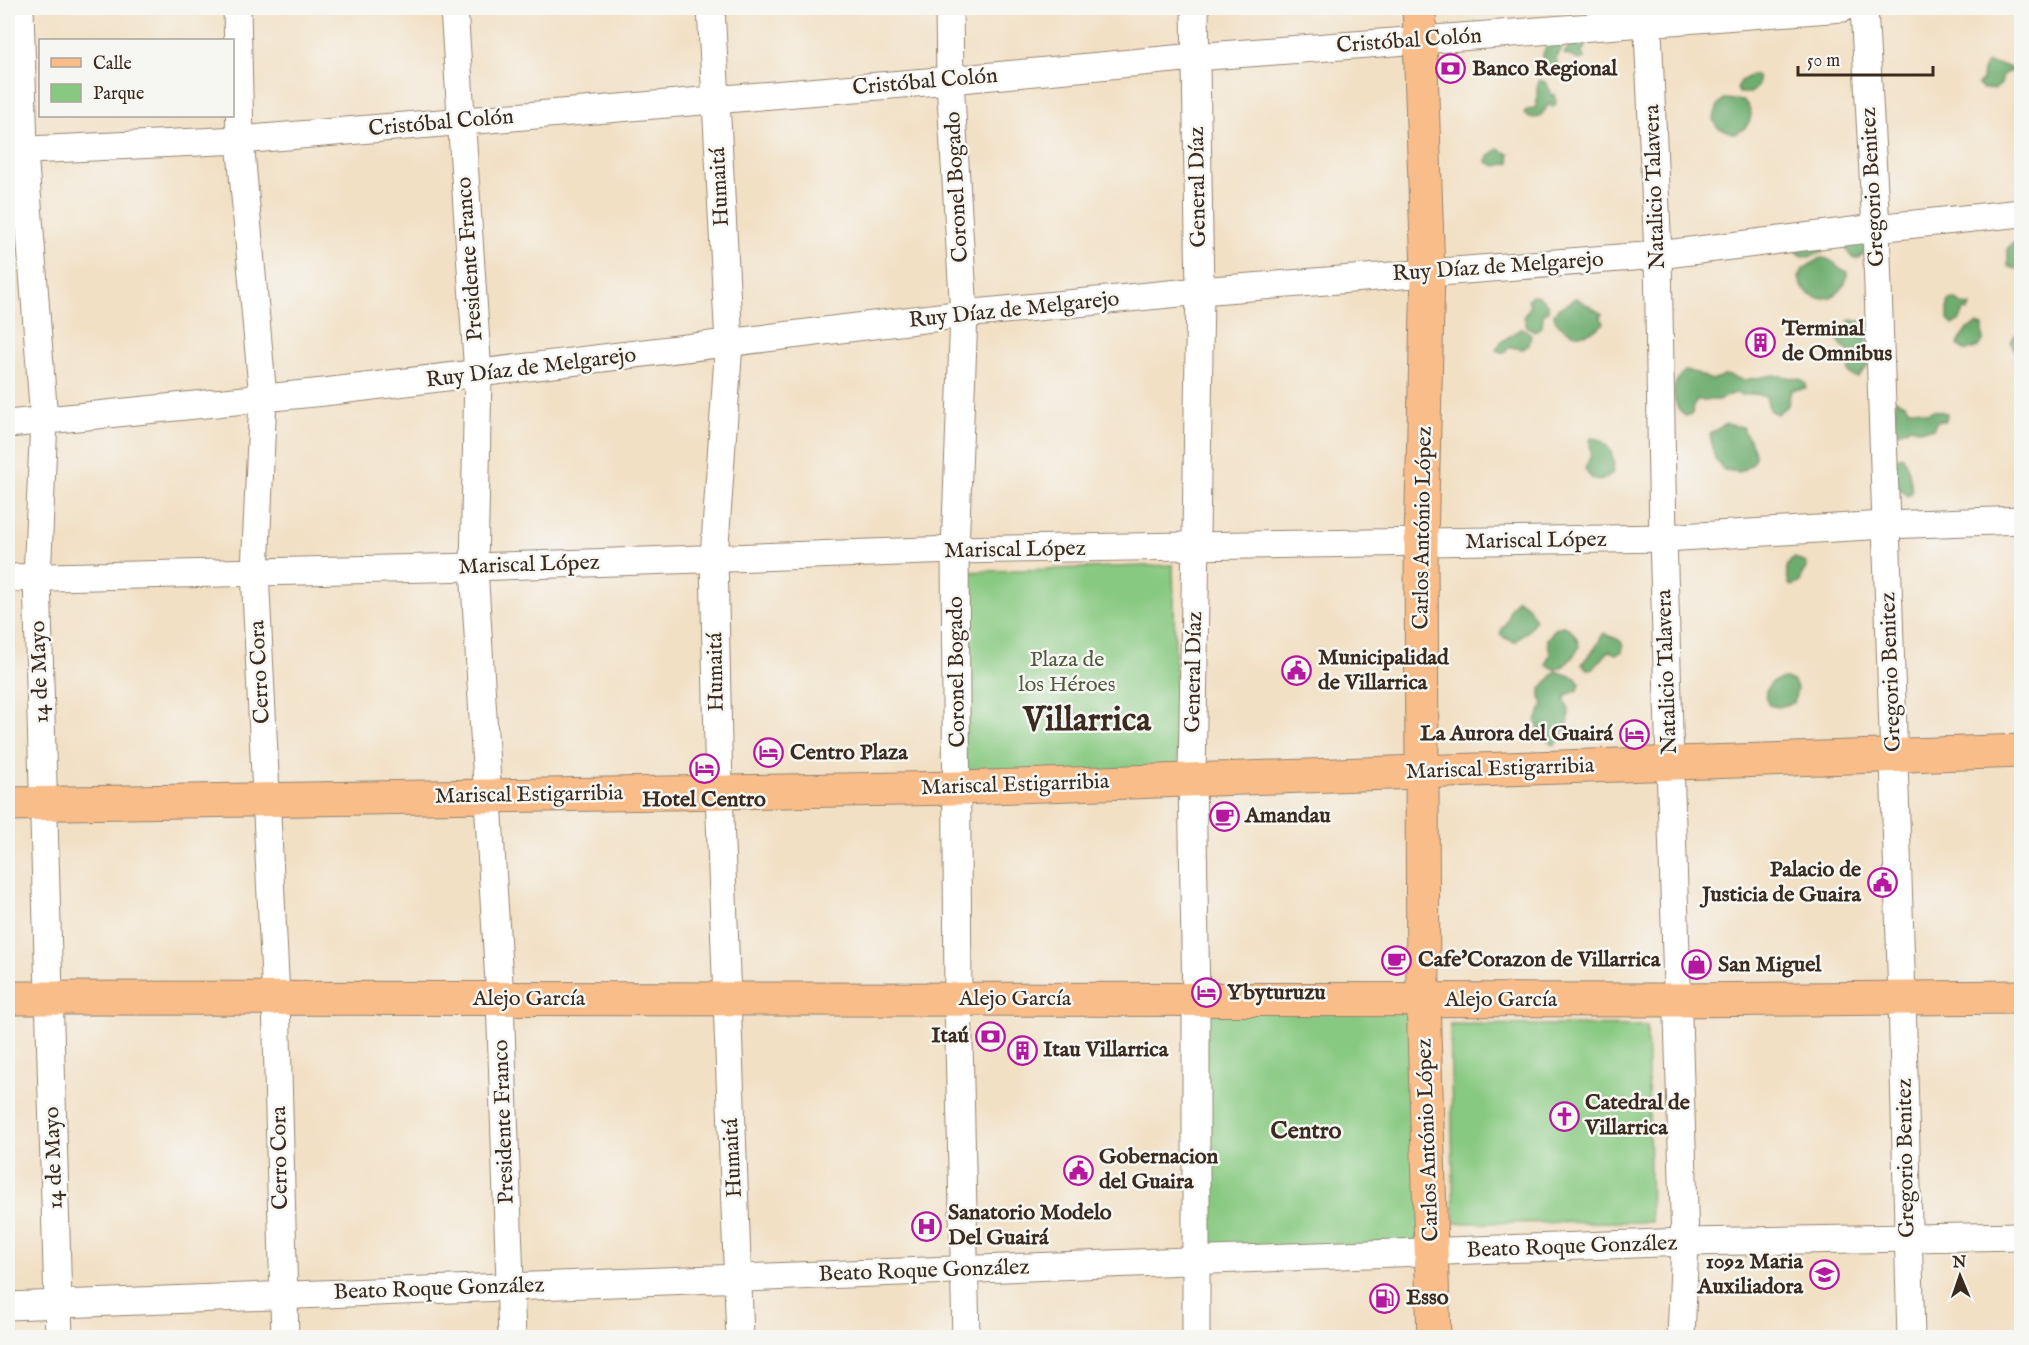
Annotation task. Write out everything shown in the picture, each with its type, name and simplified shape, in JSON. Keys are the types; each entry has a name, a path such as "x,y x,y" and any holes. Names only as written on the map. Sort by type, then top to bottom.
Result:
{"main road":[{"name":"Carlos António López","path":"1419,8 1428,273 1421,543 1423,1000 1434,1338"},
{"name":"Mariscal Estigarribia","path":"8,804 958,788 2022,751"},
{"name":"Alejo García","path":"8,998 1677,1000 2022,997"}],"street":[{"name":"14 de Mayo","path":"20,8 16,151 44,420 37,578 59,1338"},
{"name":"Cerro Cora","path":"237,8 240,140 263,398 255,571 276,998 285,1338"},
{"name":"Presidente Franco","path":"454,8 478,375 474,567 500,999 512,1338"},
{"name":"Humaitá","path":"711,8 729,343 714,558 719,792 740,1338"},
{"name":"Coronel Bogado","path":"950,8 950,80 964,314 955,550 958,999 966,1338"},
{"name":"General Díaz","path":"1195,8 1200,291 1192,780 1196,999 1196,1338"},
{"name":"Cristóbal Colón","path":"16,151 240,140 460,122 1195,57 1419,40 1647,16 1843,8"},
{"name":"Gregorio Benitez","path":"1864,8 1876,228 1911,1338"},
{"name":"Natalicio Talavera","path":"1647,16 1658,255 1663,538 1684,1242 1682,1338"},
{"name":"Ruy Díaz de Melgarejo","path":"8,424 478,375 964,314 1200,291 1658,255 1876,228 2022,213"},
{"name":"Mariscal López","path":"8,578 474,567 955,550 1663,538 1885,525 2022,520"},
{"name":"Beato Roque González","path":"8,1306 1684,1242 2022,1236"}],"green space":[{"path":"1569,39 1585,40 1586,47 1581,53 1585,58 1579,60 1564,54 1569,46"},
{"path":"1562,40 1563,47 1556,57 1557,64 1553,69 1545,63 1543,55 1548,43"},
{"path":"1987,63 2003,65 2015,70 2003,74 2001,84 1995,89 1982,89 1978,85 1982,80 1983,70"},
{"path":"1751,75 1757,76 1756,88 1750,93 1739,93 1737,88 1741,81"},
{"path":"1540,80 1547,83 1552,97 1555,94 1556,104 1552,107 1550,103 1540,116 1534,118 1524,114 1525,111 1536,107 1537,86"},
{"path":"1724,99 1744,101 1750,111 1750,120 1744,128 1734,134 1717,127 1713,120 1718,105"},
{"path":"1498,149 1509,154 1510,163 1496,166 1487,162 1487,158"},
{"path":"1864,229 1867,250 1859,258 1852,258 1841,239"},
{"path":"2021,242 2021,271 2008,266 2008,248 2013,243"},
{"path":"1827,245 1825,250 1810,256 1802,256 1795,251"},
{"path":"1820,258 1828,259 1847,272 1846,282 1841,289 1826,298 1810,295 1803,288 1799,278 1803,269"},
{"path":"1532,295 1538,296 1548,305 1548,310 1543,315 1542,326 1535,331 1527,327 1524,316 1530,306 1528,299"},
{"path":"1576,298 1602,314 1600,317 1604,323 1595,330 1583,334 1574,333 1561,326 1554,314 1559,308"},
{"path":"1950,300 1971,306 1968,311 1964,310 1960,320 1953,325 1948,320"},
{"path":"1850,320 1866,322 1868,366 1858,377 1850,374 1851,354 1838,341"},
{"path":"1977,324 1983,326 1983,341 1978,347 1966,351 1958,344 1967,329"},
{"path":"1522,328 1531,334 1529,345 1523,349 1510,347 1503,353 1496,350 1501,342"},
{"path":"2022,332 2021,355 2011,343 2014,336"},
{"path":"1685,371 1697,373 1711,380 1726,375 1744,380 1774,375 1800,379 1806,384 1806,388 1791,390 1788,405 1777,414 1770,411 1766,397 1735,393 1718,400 1696,400 1692,414 1685,416 1677,406 1674,387"},
{"path":"1895,399 1905,404 1908,409 1918,409 1927,413 1934,410 1947,413 1946,421 1937,421 1933,429 1911,427 1895,433"},
{"path":"1726,424 1742,427 1755,452 1753,462 1739,472 1724,470 1715,459 1710,435"},
{"path":"1592,437 1598,439 1610,450 1614,466 1609,476 1598,481 1594,480 1585,469 1591,455"},
{"path":"1902,456 1908,468 1911,483 1912,492 1908,496 1901,490 1895,494 1892,459"},
{"path":"1795,558 1806,563 1807,568 1803,572 1800,583 1791,586 1787,569 1791,560"},
{"name":"Plaza de los Héroes","path":"1173,565 1178,771 963,782 962,572"},
{"path":"1517,599 1528,606 1535,620 1529,630 1515,642 1500,633"},
{"path":"1562,626 1569,628 1574,634 1579,647 1567,663 1556,669 1547,666 1546,663 1550,653 1547,639 1555,629"},
{"path":"1604,633 1620,641 1623,647 1622,652 1616,654 1609,651 1594,668 1587,669 1582,664"},
{"path":"1556,671 1576,678 1580,684 1577,691 1566,695 1565,702 1569,712 1568,726 1561,738 1552,745 1541,733 1536,721 1543,704 1540,690"},
{"path":"1785,679 1793,681 1797,688 1794,703 1778,707 1769,705 1766,700 1768,687 1775,681"},
{"path":"1202,1006 1417,1006 1425,1247 1201,1257"},
{"path":"1450,1024 1647,1026 1651,1222 1454,1223"}],"place":[{"name":"Banco Regional","path":"1451,69"},
{"name":"Terminal de Omnibus","path":"1761,342"},
{"name":"Municipalidad de Villarrica","path":"1297,671"},
{"name":"La Aurora del Guairá","path":"1634,734"},
{"name":"Centro Plaza","path":"769,753"},
{"name":"Hotel Centro","path":"704,768"},
{"name":"Amandau","path":"1224,816"},
{"name":"Palacio de Justicia de Guaira","path":"1882,883"},
{"name":"Cafe'Corazon de Villarrica","path":"1397,960"},
{"name":"San Miguel","path":"1697,965"},
{"name":"Ybyturuzu","path":"1206,993"},
{"name":"Itaú","path":"990,1036"},
{"name":"Itau Villarrica","path":"1022,1050"},
{"name":"Catedral de Villarrica","path":"1564,1116"},
{"name":"Gobernacion del Guaira","path":"1078,1170"},
{"name":"Sanatorio Modelo Del Guairá","path":"927,1226"},
{"name":"1092 Maria Auxiliadora","path":"1824,1275"},
{"name":"Esso","path":"1385,1298"}],"district":[{"name":"Villarrica","path":"1087,720"},
{"name":"Centro","path":"1306,1131"}]}
